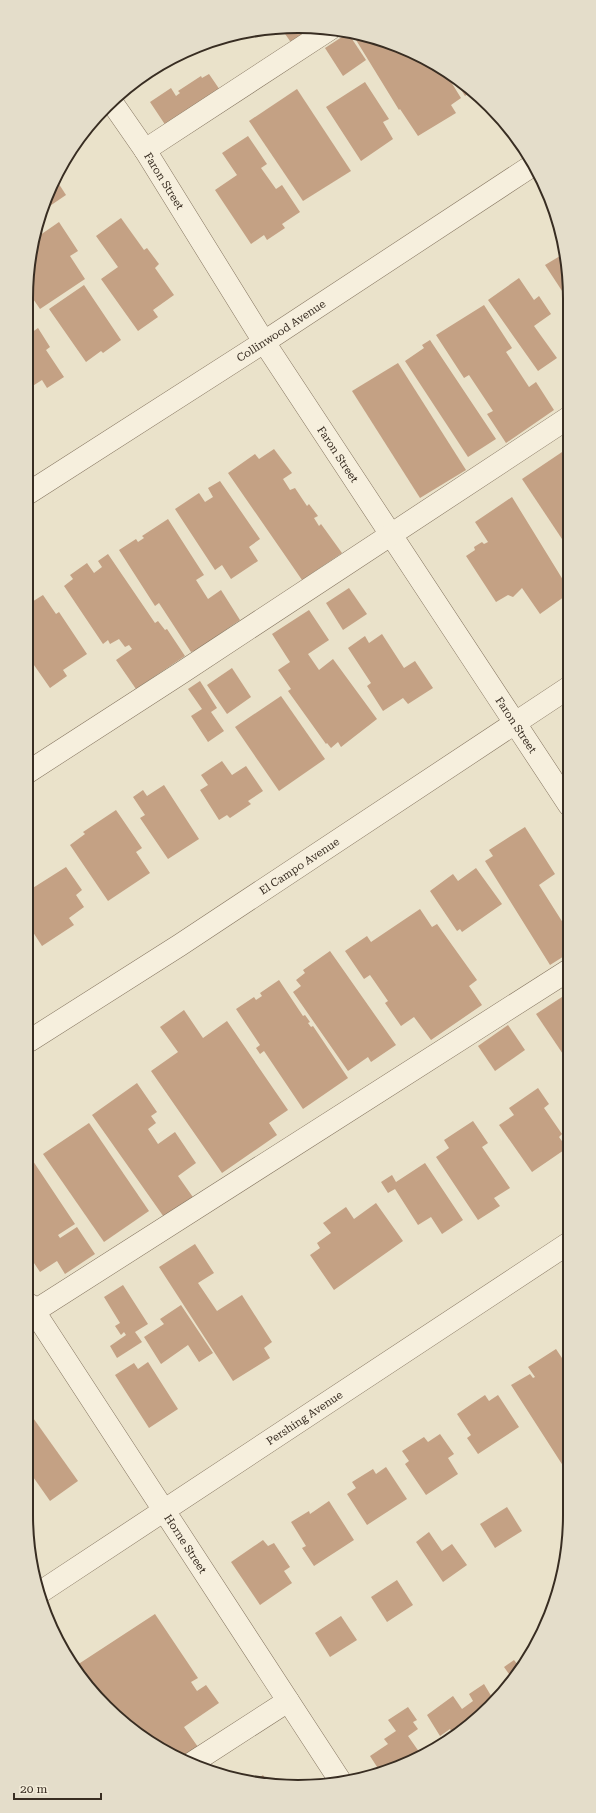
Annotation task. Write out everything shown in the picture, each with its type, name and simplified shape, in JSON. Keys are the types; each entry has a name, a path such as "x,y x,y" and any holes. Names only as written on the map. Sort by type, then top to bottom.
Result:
{"street":[{"path":"145,150 322,34"},
{"name":"Faron Street","path":"115,107 145,150 264,342 563,796"},
{"name":"Collinwood Avenue","path":"33,490 264,342 528,168"},
{"path":"33,769 181,674 563,421"},
{"name":"El Campo Avenue","path":"33,1038 180,946 563,691"},
{"path":"33,1309 563,974"},
{"name":"Pershing Avenue","path":"44,1590 563,1248"},
{"name":"Horne Street","path":"33,1313 164,1510 338,1777"},
{"path":"197,1760 288,1701"}],"building":[{"path":"306,33 292,44 285,34"},
{"path":"342,37 352,38 366,60 343,76 325,48"},
{"path":"356,40 383,47 415,60 451,83 461,98 451,105 456,113 418,136 400,109 399,110"},
{"path":"209,74 222,93 168,129 150,102 171,88 176,96 180,93 178,91 201,76 202,78"},
{"path":"365,82 389,119 383,122 393,139 361,161 326,107"},
{"path":"297,89 351,171 303,201 249,121"},
{"path":"461,89 467,94 465,96"},
{"path":"248,136 267,164 261,168 276,189 282,185 300,212 282,224 285,228 267,240 264,235 251,244 215,190 237,175 222,153"},
{"path":"59,184 66,195 50,206"},
{"path":"121,218 144,250 147,248 159,264 155,268 174,295 153,310 158,317 138,331 101,279 118,267 96,236"},
{"path":"59,222 78,251 70,256 85,279 40,309 33,298 35,263 41,235"},
{"path":"560,256 563,292 545,265"},
{"path":"519,278 534,300 539,296 551,314 534,326 557,358 538,371 488,300"},
{"path":"84,285 121,340 103,353 101,351 86,362 49,309"},
{"path":"484,305 512,348 506,352 529,387 536,382 554,410 506,443 487,414 493,411 469,375 464,378 436,335"},
{"path":"38,328 50,347 46,350 64,377 47,388 42,380 33,386 33,332"},
{"path":"430,340 496,439 468,457 405,361 424,348 422,345"},
{"path":"398,363 466,470 420,498 352,391"},
{"path":"274,449 292,473 283,479 290,490 295,488 307,506 309,504 318,516 314,518 319,526 321,524 342,553 302,580 228,473 255,454 259,459"},
{"path":"563,451 563,540 522,479"},
{"path":"220,481 260,539 249,547 258,561 231,579 222,565 215,570 175,509 199,493 205,502 213,497 208,488"},
{"path":"512,497 563,580 563,598 540,614 522,588 513,597 508,595 496,602 466,556 475,550 474,547 482,542 484,544 488,542 475,522"},
{"path":"168,519 204,575 196,580 208,599 221,590 240,620 214,638 218,645 199,658 194,651 191,652 159,603 155,606 119,550 136,539 138,542 144,538 142,536"},
{"path":"108,554 155,623 158,621 165,630 167,629 185,656 136,689 116,660 132,649 129,645 125,647 119,639 110,644 108,640 103,644 64,586 73,579 70,575 87,563 94,573 102,567 98,561"},
{"path":"349,588 367,614 343,630 326,603"},
{"path":"43,595 56,614 59,612 87,654 63,670 67,676 50,688 33,664 33,601"},
{"path":"309,610 329,640 308,654 319,670 333,659 377,719 341,747 338,742 331,748 327,743 326,744 288,691 291,689 278,670 290,662 272,634"},
{"path":"382,634 404,668 415,661 433,688 408,704 403,698 383,711 367,686 371,683 348,648 365,636 369,643"},
{"path":"232,668 251,697 227,714 207,685"},
{"path":"200,681 217,708 211,712 224,731 208,742 191,716 202,709 188,689"},
{"path":"281,696 325,759 279,791 235,727"},
{"path":"222,761 232,775 246,766 263,791 248,801 251,804 230,818 227,815 219,820 200,790 208,785 201,775"},
{"path":"164,785 199,839 168,859 140,818 145,815 133,797 143,790 147,796"},
{"path":"116,810 142,848 136,852 150,873 108,901 70,845 85,834 83,832"},
{"path":"525,827 555,874 539,885 563,923 563,957 550,965 485,861 493,856 489,850"},
{"path":"66,867 82,890 76,895 84,907 69,918 74,925 42,946 33,932 33,888"},
{"path":"476,868 502,904 462,932 460,929 457,931 430,891 453,874 458,881"},
{"path":"420,909 432,927 437,924 477,980 469,986 482,1005 431,1040 414,1017 401,1026 385,1003 388,1001 370,975 364,979 345,951 367,936 371,942"},
{"path":"330,951 396,1045 371,1062 368,1057 348,1071 293,992 301,986 296,980 305,973 303,970"},
{"path":"279,980 303,1016 305,1015 310,1022 308,1023 311,1027 313,1026 348,1078 303,1109 264,1051 260,1054 256,1048 260,1045 236,1009 254,997 256,1000 262,996 260,993"},
{"path":"563,996 563,1054 536,1014"},
{"path":"184,1010 203,1038 227,1021 288,1110 269,1123 277,1135 222,1173 151,1071 178,1052 160,1027"},
{"path":"508,1025 525,1050 495,1071 478,1046"},
{"path":"137,1083 157,1112 151,1116 156,1123 148,1129 158,1144 175,1132 196,1163 178,1176 195,1200 166,1220 92,1115"},
{"path":"538,1088 549,1104 544,1108 562,1134 559,1137 563,1142 563,1151 532,1172 499,1125 514,1115 509,1108"},
{"path":"473,1121 488,1143 482,1147 510,1188 494,1198 500,1206 478,1220 436,1157 449,1148 444,1140"},
{"path":"89,1123 149,1211 104,1242 43,1154"},
{"path":"33,1161 75,1224 58,1235 60,1238 77,1227 95,1254 65,1274 57,1261 40,1272 33,1262"},
{"path":"425,1163 463,1220 442,1234 431,1217 418,1225 395,1189 388,1193 381,1182 392,1175 396,1182"},
{"path":"376,1203 403,1241 334,1290 310,1255 320,1248 317,1243 331,1233 323,1223 346,1207 354,1219"},
{"path":"195,1244 214,1273 198,1283 217,1311 242,1295 272,1342 264,1348 270,1358 233,1381 159,1267"},
{"path":"123,1285 148,1324 135,1332 142,1342 117,1358 110,1346 126,1335 124,1332 121,1335 115,1326 120,1323 104,1297"},
{"path":"181,1305 213,1353 199,1362 188,1345 161,1364 144,1337 164,1324 160,1319"},
{"path":"556,1349 563,1360 563,1466 511,1385 530,1374 533,1378 535,1377 528,1367"},
{"path":"148,1362 178,1409 149,1428 115,1375 134,1363 138,1369"},
{"path":"485,1395 489,1401 498,1395 519,1427 478,1454 467,1438 471,1435 457,1414"},
{"path":"33,1418 78,1481 50,1501 33,1477"},
{"path":"440,1434 454,1454 448,1458 458,1474 426,1495 405,1464 409,1461 402,1451 424,1437 428,1442"},
{"path":"386,1467 407,1499 367,1525 347,1494 356,1488 352,1482 373,1469 376,1474"},
{"path":"329,1501 354,1540 314,1566 302,1548 306,1546 291,1522 309,1511 310,1514"},
{"path":"507,1507 522,1531 495,1548 480,1524"},
{"path":"429,1532 442,1551 452,1544 467,1565 443,1582 416,1542"},
{"path":"263,1540 268,1546 274,1543 290,1567 284,1571 292,1583 260,1605 231,1562"},
{"path":"397,1580 413,1605 387,1622 371,1597"},
{"path":"155,1614 198,1678 191,1682 197,1691 206,1685 219,1703 184,1727 198,1747 186,1755 151,1735 123,1714 99,1690 79,1664"},
{"path":"341,1616 357,1640 330,1657 315,1633"},
{"path":"514,1660 517,1664 509,1674 504,1667"},
{"path":"484,1684 491,1696 473,1714 459,1725 440,1736 427,1715 453,1696 462,1709 473,1701 469,1694"},
{"path":"408,1707 417,1720 413,1722 418,1729 408,1736 418,1751 378,1768 370,1756 388,1744 384,1739 396,1731 388,1720"}]}
